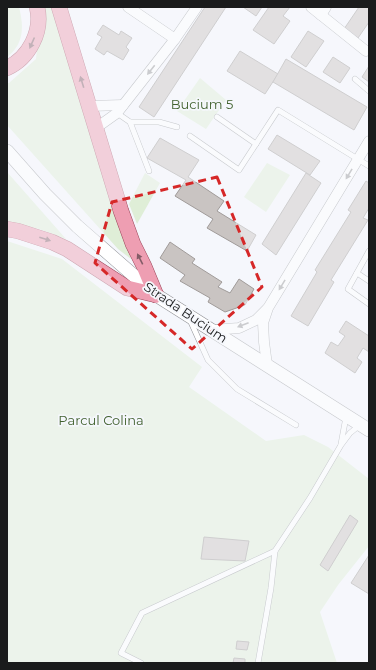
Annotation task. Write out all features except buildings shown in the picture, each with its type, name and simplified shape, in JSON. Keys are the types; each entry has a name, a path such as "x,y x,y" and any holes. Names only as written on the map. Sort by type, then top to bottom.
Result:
{"main road":[{"path":"7,68 16,64 29,50 37,26 37,7"},
{"path":"59,7 121,211 133,244 156,295"},
{"name":"Strada Bucium","path":"7,151 76,226 156,295 365,428"},
{"path":"7,229 52,242 66,249 127,288 156,295"}],"street":[{"path":"128,7 175,39"},
{"path":"96,128 120,109 175,39 197,7"},
{"path":"311,7 324,11 366,51"},
{"path":"89,106 120,109"},
{"path":"267,365 263,323 268,308 369,141"},
{"path":"212,330 239,328 256,320 268,308"}],"lane":[{"path":"355,79 369,90"},
{"path":"120,109 130,122 149,171"},
{"path":"190,136 239,170 278,110 369,166"},
{"path":"217,117 256,144"},
{"path":"130,122 159,122 177,127"},
{"path":"369,252 348,289 369,304"},
{"path":"357,273 369,280"},
{"path":"188,315 208,360 237,389 296,425"},
{"path":"341,445 346,415"},
{"path":"258,663 271,588 275,551 310,498 341,445 350,433 365,428"},
{"path":"141,663 121,653 142,614 275,551"}],"highlighted area":[{"path":"217,177 262,287 192,349 95,263 112,202"}],"green space":[{"path":"7,7 19,7 22,28 20,41 17,47 7,57"},
{"path":"35,7 53,7 131,259 118,249 7,125 7,83 9,83 36,59 40,19"},
{"name":"Bucium 5","path":"200,78 226,100 206,129 177,111"},
{"path":"267,163 290,175 266,212 244,197"},
{"path":"7,172 66,239 39,229 7,222"},
{"path":"145,173 160,183 137,224 129,204"},
{"name":"Parcul Colina","path":"7,241 62,259 202,367 189,387 266,441 304,435 328,447 369,479 369,546 338,585 320,612 337,663 7,663"}]}
